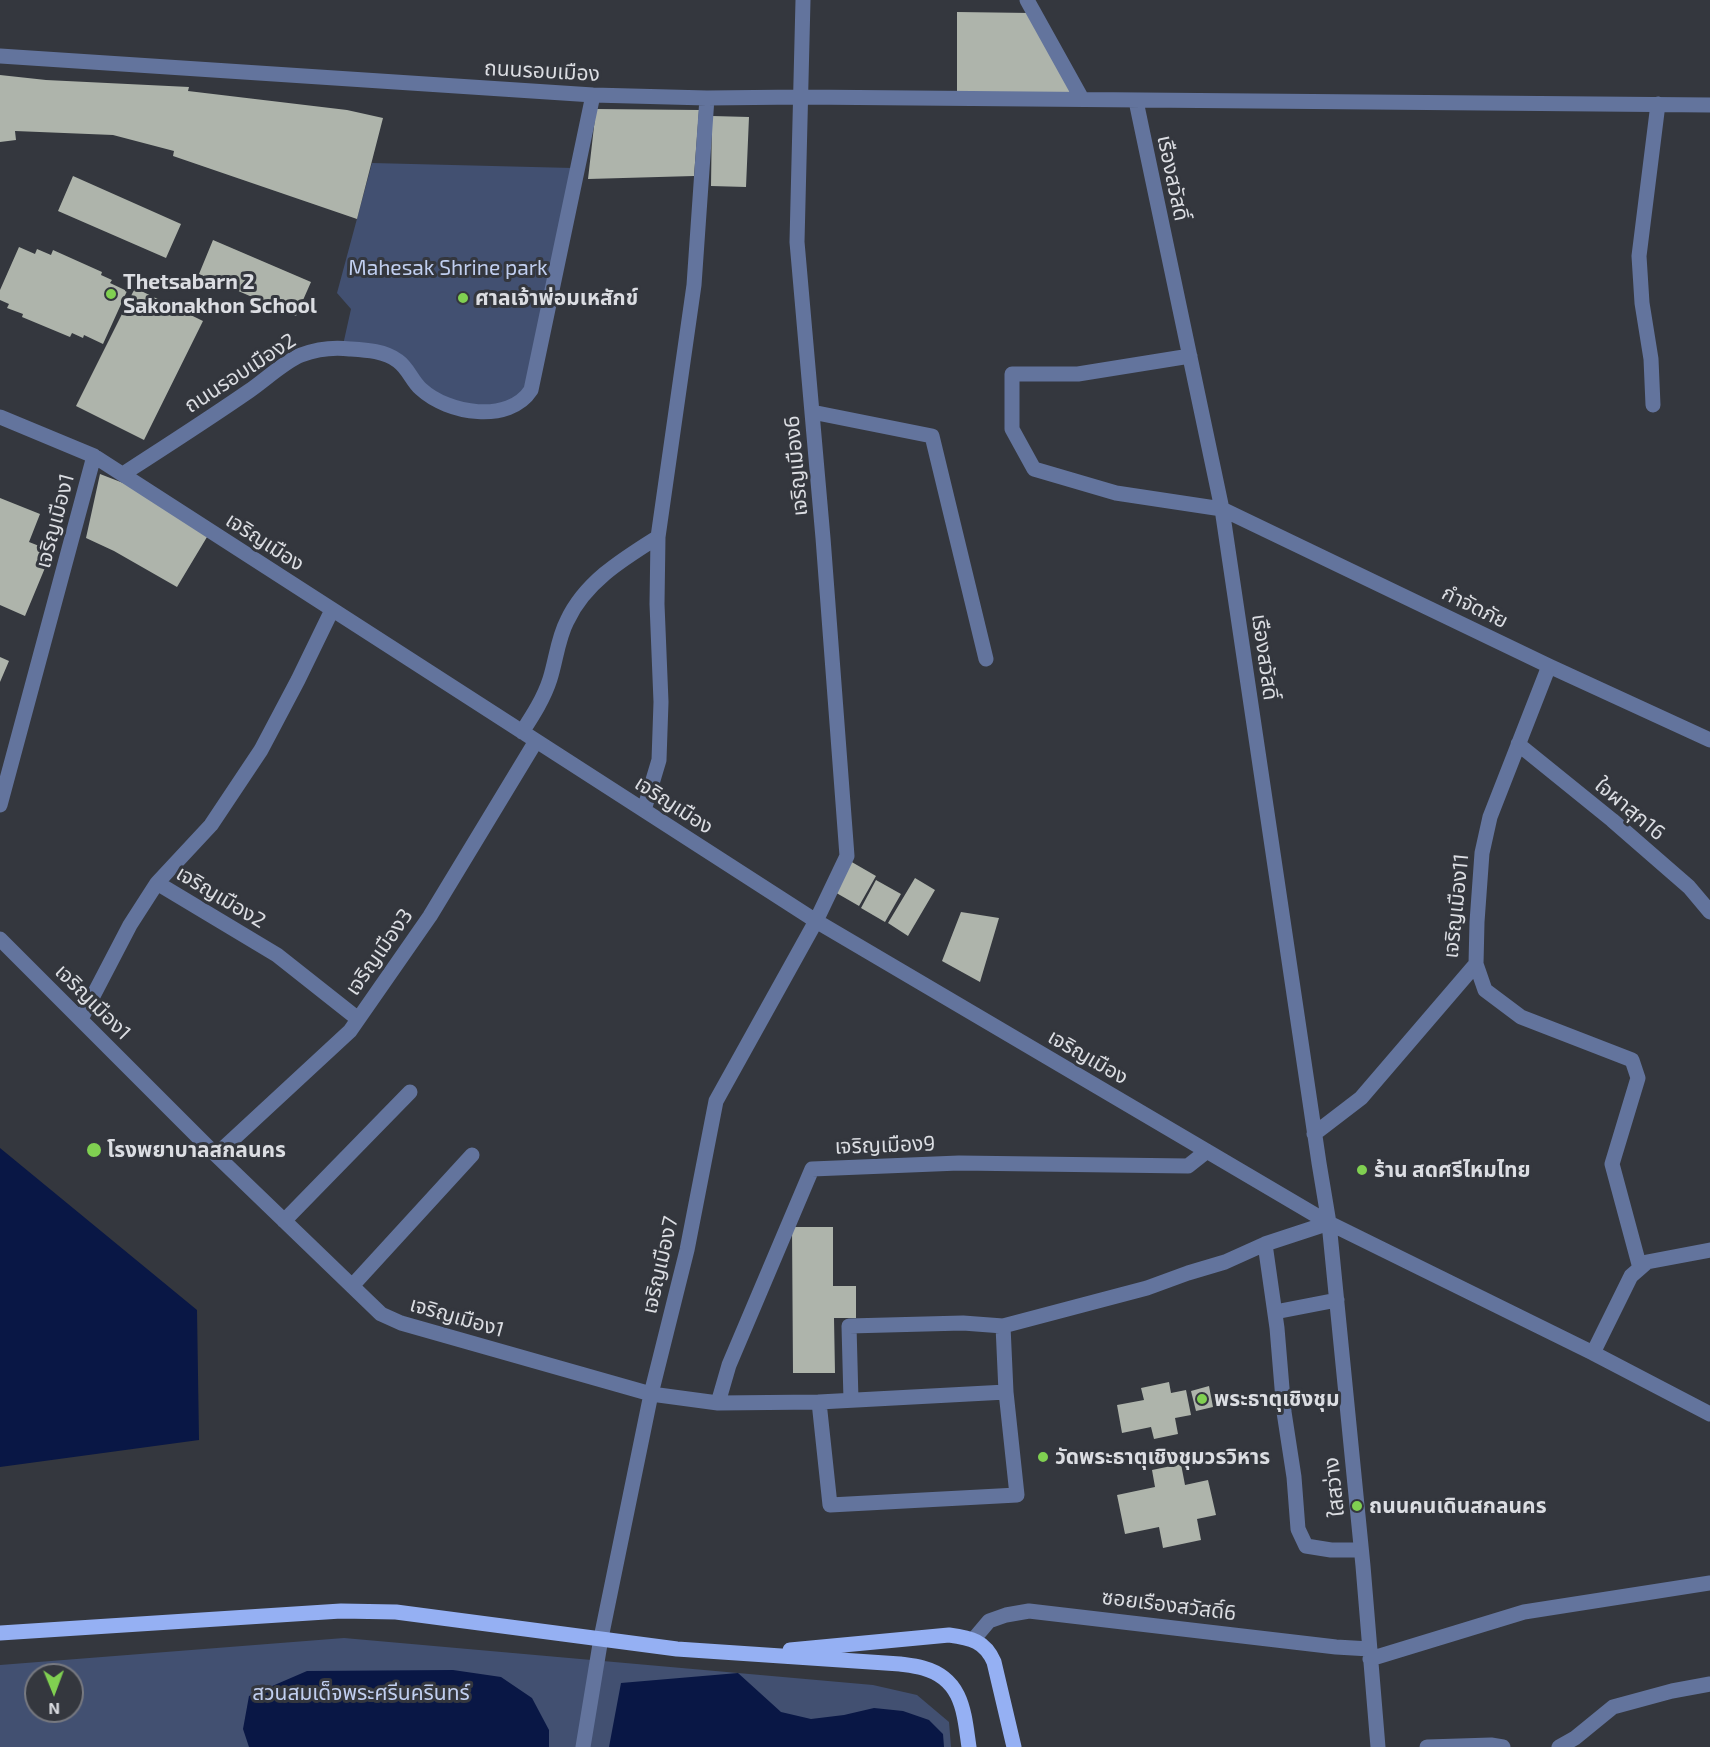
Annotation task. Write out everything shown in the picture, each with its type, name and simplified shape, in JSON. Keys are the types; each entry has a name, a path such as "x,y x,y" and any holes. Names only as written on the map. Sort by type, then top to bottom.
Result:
{"main road":[{"path":"0,1633 340,1611 396,1612 677,1649 900,1664 937,1673 952,1685 964,1710 969,1747"},
{"path":"742,1654 949,1635 967,1637 979,1643 989,1652 994,1662 1014,1747"}],"street":[{"name":"เจริญเมือง6","path":"803,0 797,242 847,856 816,921"},
{"path":"1027,0 1082,99"},
{"name":"ถนนรอบเมือง","path":"0,56 593,95 707,98 1710,105"},
{"name":"ถนนรอบเมือง2","path":"123,474 298,356 312,351 349,348 385,354 400,362 421,389 436,399 464,411 478,413 492,411 509,407 526,399 531,390 593,95"},
{"path":"644,810 659,760 661,702 657,604 658,537 694,285 707,98"},
{"name":"เรืองสวัสดิ์","path":"1136,101 1222,508 1329,1223"},
{"path":"1653,405 1651,359 1642,303 1639,256 1658,104"},
{"name":"กำจัดภัย","path":"1190,356 1078,374 1012,374 1012,429 1034,469 1116,493 1222,508 1549,666 1710,740"},
{"path":"812,412 932,436 986,659"},
{"name":"เจริญเมือง","path":"0,417 94,456 816,921 1329,1223 1593,1353 1710,1414"},
{"name":"เจริญเมือง1","path":"0,805 94,456"},
{"path":"522,732 542,700 566,622 575,607 587,591 610,570 658,537"},
{"path":"157,883 211,825 261,750 332,610"},
{"name":"เจริญเมือง11","path":"1314,1134 1361,1098 1476,964 1482,853 1490,817 1549,666"},
{"name":"เจริญเมือง3","path":"216,1155 350,1031 430,916 536,741"},
{"name":"ใจผาสุก16","path":"1518,744 1612,820 1689,887 1710,912"},
{"name":"เจริญเมือง2","path":"81,1019 130,925 157,883 277,955 358,1019"},
{"name":"เจริญเมือง7","path":"584,1747 601,1638 651,1394 687,1250 716,1101 816,921"},
{"name":"เจริญเมือง1","path":"0,939 216,1155 381,1314 401,1323 651,1394 718,1403 819,1402 1006,1392"},
{"path":"1476,964 1485,990 1521,1017 1632,1060 1638,1078 1612,1164 1640,1268"},
{"path":"284,1221 410,1092"},
{"name":"เจริญเมือง9","path":"718,1403 729,1365 812,1169 959,1163 1188,1166 1206,1150"},
{"path":"352,1286 472,1155"},
{"path":"851,1400 849,1326 963,1323 1003,1326 1148,1288 1225,1262 1265,1244 1329,1223"},
{"name":"ใสสว่าง","path":"1329,1223 1378,1747"},
{"path":"1265,1244 1275,1312 1298,1529 1306,1546 1332,1550 1361,1550"},
{"path":"1593,1353 1631,1276 1640,1268 1647,1262 1710,1250"},
{"path":"1275,1312 1337,1300"},
{"path":"819,1402 830,1505 1017,1496 1006,1392 1003,1326"},
{"path":"1370,1654 1524,1612 1710,1583"},
{"name":"ซอยเรืองสวัสดิ์6","path":"974,1640 989,1621 1029,1611 1336,1647 1370,1654"},
{"path":"1559,1747 1575,1738 1613,1707 1672,1691 1710,1684"},
{"path":"1427,1747 1491,1745 1503,1747"}],"green space":[{"name":"Mahesak Shrine park","path":"372,163 573,168 522,402 478,413 436,399 400,362 343,345 351,309 337,293"},
{"name":"สวนสมเด็จพระศรีนครินทร์","path":"344,1638 873,1685 917,1695 949,1722 951,1747 0,1747 0,1665 24,1663 24,1723 84,1723 84,1663 25,1663"}],"shaded area":[{"path":"0,1148 197,1310 199,1440 0,1467"},
{"path":"453,1670 501,1677 532,1698 549,1730 549,1747 249,1747 243,1729 249,1696 307,1671"},
{"path":"738,1673 781,1712 811,1719 874,1708 903,1711 929,1720 943,1734 944,1747 609,1747 621,1683"}],"building":[{"path":"957,12 1031,13 1082,99 957,98"},
{"path":"0,75 46,80 189,87 188,91 347,110 383,118 357,219 173,156 174,151 113,135 15,131 16,140 0,142"},
{"path":"596,109 699,110 694,176 588,179"},
{"path":"712,116 749,117 746,187 711,186"},
{"path":"73,176 181,224 166,258 58,211"},
{"path":"213,240 311,282 296,316 199,274"},
{"path":"19,247 35,254 37,249 51,255 53,250 102,272 101,275 112,280 110,283 127,291 103,344 84,335 83,338 72,333 70,337 22,317 23,314 7,308 9,304 0,300 0,290"},
{"path":"135,288 203,321 144,440 76,406"},
{"path":"100,474 149,493 210,532 177,587 114,551 86,538"},
{"path":"0,498 40,514 29,542 52,551 25,616 0,605"},
{"path":"0,657 9,661 0,682"},
{"path":"850,861 876,876 859,906 833,891"},
{"path":"915,878 935,890 908,936 888,923"},
{"path":"876,880 901,894 885,922 861,908"},
{"path":"961,912 999,918 980,982 942,961"},
{"path":"792,1227 833,1227 833,1286 856,1286 856,1318 834,1318 835,1373 793,1373"},
{"path":"1169,1382 1171,1393 1186,1390 1191,1415 1175,1418 1178,1434 1154,1439 1151,1427 1122,1433 1117,1405 1144,1400 1141,1388"},
{"name":"พระธาตุเชิงชุม","path":"1209,1386 1213,1407 1196,1411 1191,1391"},
{"path":"1181,1464 1185,1485 1208,1480 1216,1515 1197,1519 1201,1540 1163,1548 1159,1527 1125,1534 1117,1495 1155,1487 1152,1470"}],"place":[{"name":"Thetsabarn 2 Sakonakhon School","path":"111,294"},
{"name":"ศาลเจ้าพ่อมเหสักข์","path":"463,298"},
{"name":"โรงพยาบาลสกลนคร","path":"94,1150"},
{"name":"ร้าน สดศรีไหมไทย","path":"1362,1170"},
{"name":"พระธาตุเชิงชุม","path":"1202,1399"},
{"name":"วัดพระธาตุเชิงชุมวรวิหาร","path":"1043,1457"},
{"name":"ถนนคนเดินสกลนคร","path":"1357,1506"}]}
